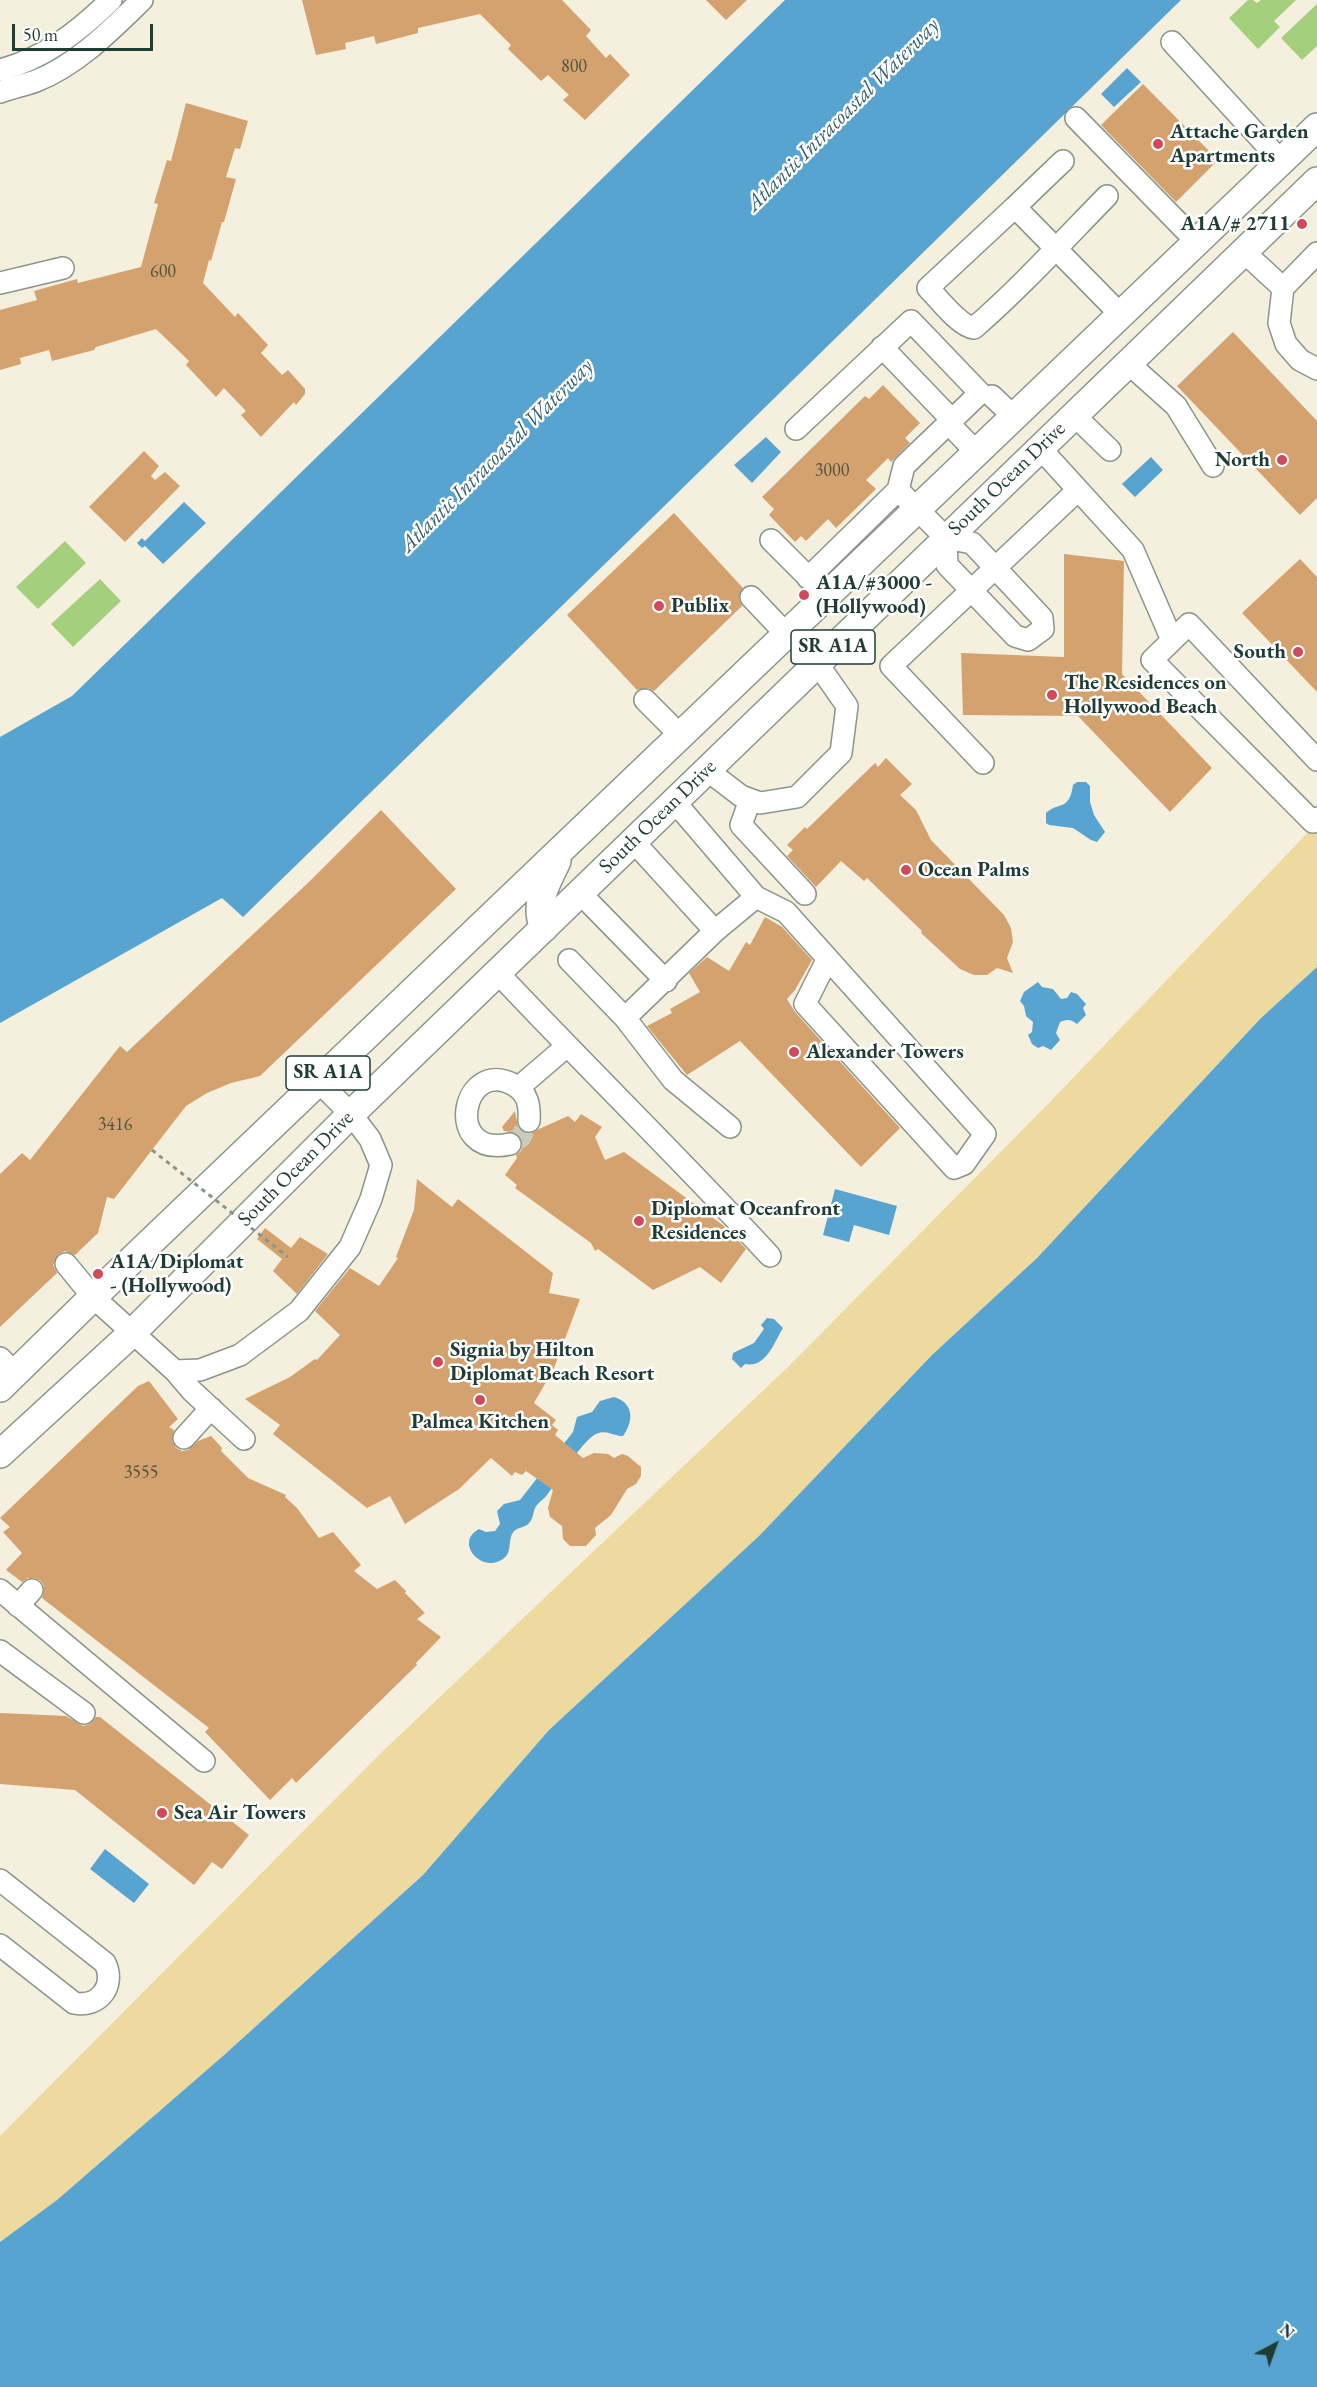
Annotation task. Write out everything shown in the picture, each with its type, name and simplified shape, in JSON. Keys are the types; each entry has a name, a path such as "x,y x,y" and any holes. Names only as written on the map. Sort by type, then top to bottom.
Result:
{"main road":[{"name":"South Ocean Drive","path":"5,1373 93,1297 1317,127"},
{"name":"South Ocean Drive","path":"0,1454 132,1333 497,972 1317,181"},
{"path":"544,927 539,917 540,899 562,849"}],"street":[{"path":"0,70 28,60 63,42 111,0"},
{"path":"0,92 37,80 75,60 142,0"},
{"path":"1172,42 1281,161"},
{"path":"28,60 37,80"},
{"path":"1076,118 1197,242"},
{"path":"1063,161 928,288 961,322 974,328 1003,303 1107,196"},
{"path":"1015,207 1121,315"},
{"path":"1244,252 1283,288"},
{"path":"1317,253 1283,288 1279,323 1286,344 1300,360 1317,369"},
{"path":"0,282 63,268"},
{"path":"796,429 910,321 980,393 953,425 904,466 897,490 808,578"},
{"path":"882,347 977,453"},
{"path":"1128,363 1176,406 1213,466"},
{"path":"992,396 1014,417"},
{"path":"1074,415 1110,450"},
{"path":"1040,448 1133,550 1172,640"},
{"path":"897,490 946,538 971,542 1042,618 1043,629 1028,640 1015,636 947,565 946,538"},
{"path":"983,764 891,666 1078,490"},
{"path":"771,540 827,596"},
{"path":"752,597 787,635"},
{"path":"1317,760 1189,624 1152,660 1313,822 1317,818"},
{"path":"707,770 741,796 760,803 797,797 841,753 847,706 817,663"},
{"path":"645,700 681,736"},
{"path":"750,800 741,825 805,894"},
{"path":"674,801 756,897 786,912 985,1134 964,1164 954,1168 805,1004 828,960"},
{"path":"633,841 715,931"},
{"path":"580,893 666,981"},
{"path":"625,1018 666,981 715,931 756,897"},
{"path":"569,960 625,1018 673,1080 730,1127"},
{"path":"497,972 706,1186 770,1256"},
{"path":"519,1088 567,1046"},
{"path":"510,1144 490,1145 472,1133 467,1124 465,1113 467,1103 479,1086 499,1080 509,1082 519,1088 526,1096 530,1106 529,1121"},
{"path":"175,1371 200,1370 240,1355 299,1311 350,1246 371,1199 381,1165 370,1139 351,1114 319,1082"},
{"path":"66,1264 93,1297 175,1371 192,1391 244,1438"},
{"path":"184,1438 211,1408"},
{"path":"0,1590 204,1761"},
{"path":"18,1606 32,1590"},
{"path":"0,1651 84,1713"},
{"path":"0,1880 105,1963 109,1971 108,1987 98,2000 90,2004 74,2003 0,1945"}],"path":[{"path":"152,1150 288,1257"}],"green space":[{"path":"1248,0 1257,3 1261,0 1296,0 1274,21 1280,27 1258,49 1229,18"},
{"path":"1317,4 1317,46 1302,60 1281,38"},
{"path":"65,541 86,563 38,609 16,587"},
{"path":"100,579 121,601 73,647 51,624"}],"sand":[{"path":"1317,823 1317,967 1261,1018 1037,1258 932,1355 759,1536 549,1730 423,1875 223,2056 57,2200 0,2242 0,2136 383,1751 788,1367 1050,1102"}],"water":[{"name":"Atlantic Intracoastal Waterway","path":"785,0 1181,0 243,917 222,898 0,1023 0,737 72,696"},
{"path":"1127,68 1141,82 1114,107 1101,94"},
{"path":"766,437 781,452 752,483 734,465"},
{"path":"1151,457 1163,470 1135,497 1122,484"},
{"path":"184,502 206,523 163,564 145,546 142,548 137,543 142,538 145,541"},
{"path":"1077,782 1086,782 1090,786 1090,802 1094,815 1105,832 1097,842 1073,828 1046,823 1046,813 1066,803 1073,785"},
{"path":"1317,967 1317,2387 0,2387 0,2242 57,2200 223,2056 423,1875 549,1730 759,1536 932,1355 1037,1258 1261,1018"},
{"path":"1038,982 1042,987 1053,989 1061,999 1067,998 1071,992 1077,994 1086,1004 1083,1008 1086,1015 1077,1024 1068,1020 1060,1022 1056,1033 1060,1040 1051,1050 1043,1046 1038,1048 1032,1044 1028,1035 1032,1032 1033,1022 1026,1016 1024,1006 1020,1001 1024,992"},
{"path":"835,1189 897,1206 889,1235 854,1225 849,1242 823,1235"},
{"path":"767,1318 774,1319 783,1328 764,1358 753,1364 745,1364 741,1368 732,1359 733,1353 754,1343 764,1329 761,1325"},
{"path":"614,1397 629,1408 629,1424 623,1436 603,1432 596,1434 584,1444 536,1507 530,1522 514,1531 506,1557 495,1563 479,1560 470,1548 469,1541 472,1535 479,1529 486,1532 495,1531 500,1524 497,1511 504,1504 520,1500 573,1432 577,1417 592,1412 600,1401"},
{"path":"105,1849 149,1884 134,1903 90,1869"}],"building":[{"path":"302,0 562,0 591,30 586,36 606,58 610,54 630,75 585,120 563,100 569,95 548,75 541,81 508,49 511,45 480,14 418,28 418,33 376,44 374,36 345,43 346,49 316,55"},
{"path":"706,0 747,0 726,20"},
{"name":"Attache Garden Apartments","path":"1143,84 1218,160 1176,202 1101,125"},
{"path":"186,103 248,121 240,149 235,148 226,177 236,179 203,283 235,317 238,313 268,345 261,353 282,375 288,370 305,389 305,394 296,405 294,402 261,437 241,415 246,411 224,388 216,397 186,365 189,361 156,329 96,347 94,350 52,361 49,350 20,358 21,364 0,370 0,310 37,300 34,291 77,279 78,283 141,267 158,204 154,203 167,160 171,161"},
{"name":"North","path":"1233,332 1317,421 1317,498 1300,515 1177,386"},
{"path":"883,385 920,423 905,438 910,443 891,462 888,458 866,480 876,489 836,528 828,519 806,541 801,536 795,542 769,515 774,509 762,497 865,396 869,399"},
{"path":"144,451 159,466 151,476 155,480 165,472 180,486 125,542 89,507"},
{"name":"Publix","path":"674,513 743,588 739,599 742,606 654,691 648,688 637,690 567,615"},
{"name":"The Residences on Hollywood Beach","path":"1064,554 1124,561 1122,674 1212,768 1170,812 1078,716 963,715 961,653 1064,657"},
{"name":"South","path":"1300,559 1317,577 1317,692 1242,613"},
{"name":"Ocean Palms","path":"886,758 912,784 900,795 916,810 931,840 1004,915 1011,928 1013,942 1007,958 1013,973 997,968 987,975 974,975 960,969 867,878 864,881 841,861 816,887 787,856 793,850 787,845 805,827 807,829 875,763 878,767"},
{"path":"381,810 456,889 260,1076 231,1083 207,1093 186,1106 114,1199 107,1197 98,1233 75,1255 65,1251 58,1255 53,1265 57,1273 0,1327 0,1174 22,1153 30,1160 120,1046 127,1052 310,881"},
{"name":"Alexander Towers","path":"765,917 782,927 812,960 795,990 787,999 795,1012 900,1128 861,1167 740,1041 687,1075 647,1026 672,1013 670,1009 700,992 689,973 707,957 729,971 746,942 750,945"},
{"name":"Diplomat Oceanfront Residences","path":"515,1111 518,1127 528,1134 568,1116 575,1122 581,1114 602,1127 595,1137 605,1160 624,1152 724,1226 746,1249 721,1283 700,1267 653,1290 598,1249 595,1251 591,1243 515,1188 517,1185 505,1175 517,1158 516,1155 521,1151 523,1143 517,1133 504,1131 502,1127"},
{"path":"417,1179 452,1207 458,1199 553,1273 549,1293 580,1299 554,1368 534,1403 556,1420 552,1425 558,1430 555,1435 583,1458 594,1453 608,1454 614,1458 622,1454 641,1467 641,1476 636,1484 627,1489 611,1515 595,1528 596,1535 586,1546 570,1546 563,1539 562,1526 550,1517 548,1508 553,1490 526,1471 522,1475 515,1472 512,1476 491,1458 459,1489 405,1524 390,1496 367,1508 273,1434 280,1425 245,1399 290,1377 315,1359 317,1360 340,1335 315,1311 350,1268 379,1286 398,1258 396,1257 414,1210"},
{"path":"265,1228 291,1248 300,1237 328,1254 297,1294 273,1271 282,1259 257,1239"},
{"path":"149,1381 178,1419 169,1427 174,1430 172,1441 176,1448 182,1451 188,1450 198,1441 211,1436 222,1448 221,1451 248,1478 286,1495 285,1497 297,1508 319,1538 333,1532 361,1565 354,1571 377,1589 395,1580 425,1613 417,1619 441,1637 416,1663 417,1665 296,1783 292,1778 270,1800 205,1732 209,1728 42,1598 44,1586 41,1581 28,1578 22,1582 6,1570 22,1553 3,1532 10,1527 0,1518 138,1386"},
{"name":"Sea Air Towers","path":"0,1713 66,1716 83,1726 90,1724 96,1717 100,1717 249,1835 222,1869 212,1862 194,1885 75,1790 0,1784"}],"tunnel":[{"path":"510,1144 521,1137 529,1121"}],"place":[{"name":"Attache Garden Apartments","path":"1158,144"},
{"name":"A1A/# 2711","path":"1302,224"},
{"name":"North","path":"1282,460"},
{"name":"A1A/#3000 - (Hollywood)","path":"804,595"},
{"name":"Publix","path":"659,606"},
{"name":"South","path":"1298,652"},
{"name":"The Residences on Hollywood Beach","path":"1052,695"},
{"name":"Ocean Palms","path":"906,870"},
{"name":"Alexander Towers","path":"794,1052"},
{"name":"Diplomat Oceanfront Residences","path":"639,1221"},
{"name":"A1A/Diplomat - (Hollywood)","path":"98,1274"},
{"name":"Signia by Hilton Diplomat Beach Resort","path":"438,1362"},
{"name":"Palmea Kitchen","path":"480,1400"},
{"name":"Sea Air Towers","path":"162,1813"}]}
